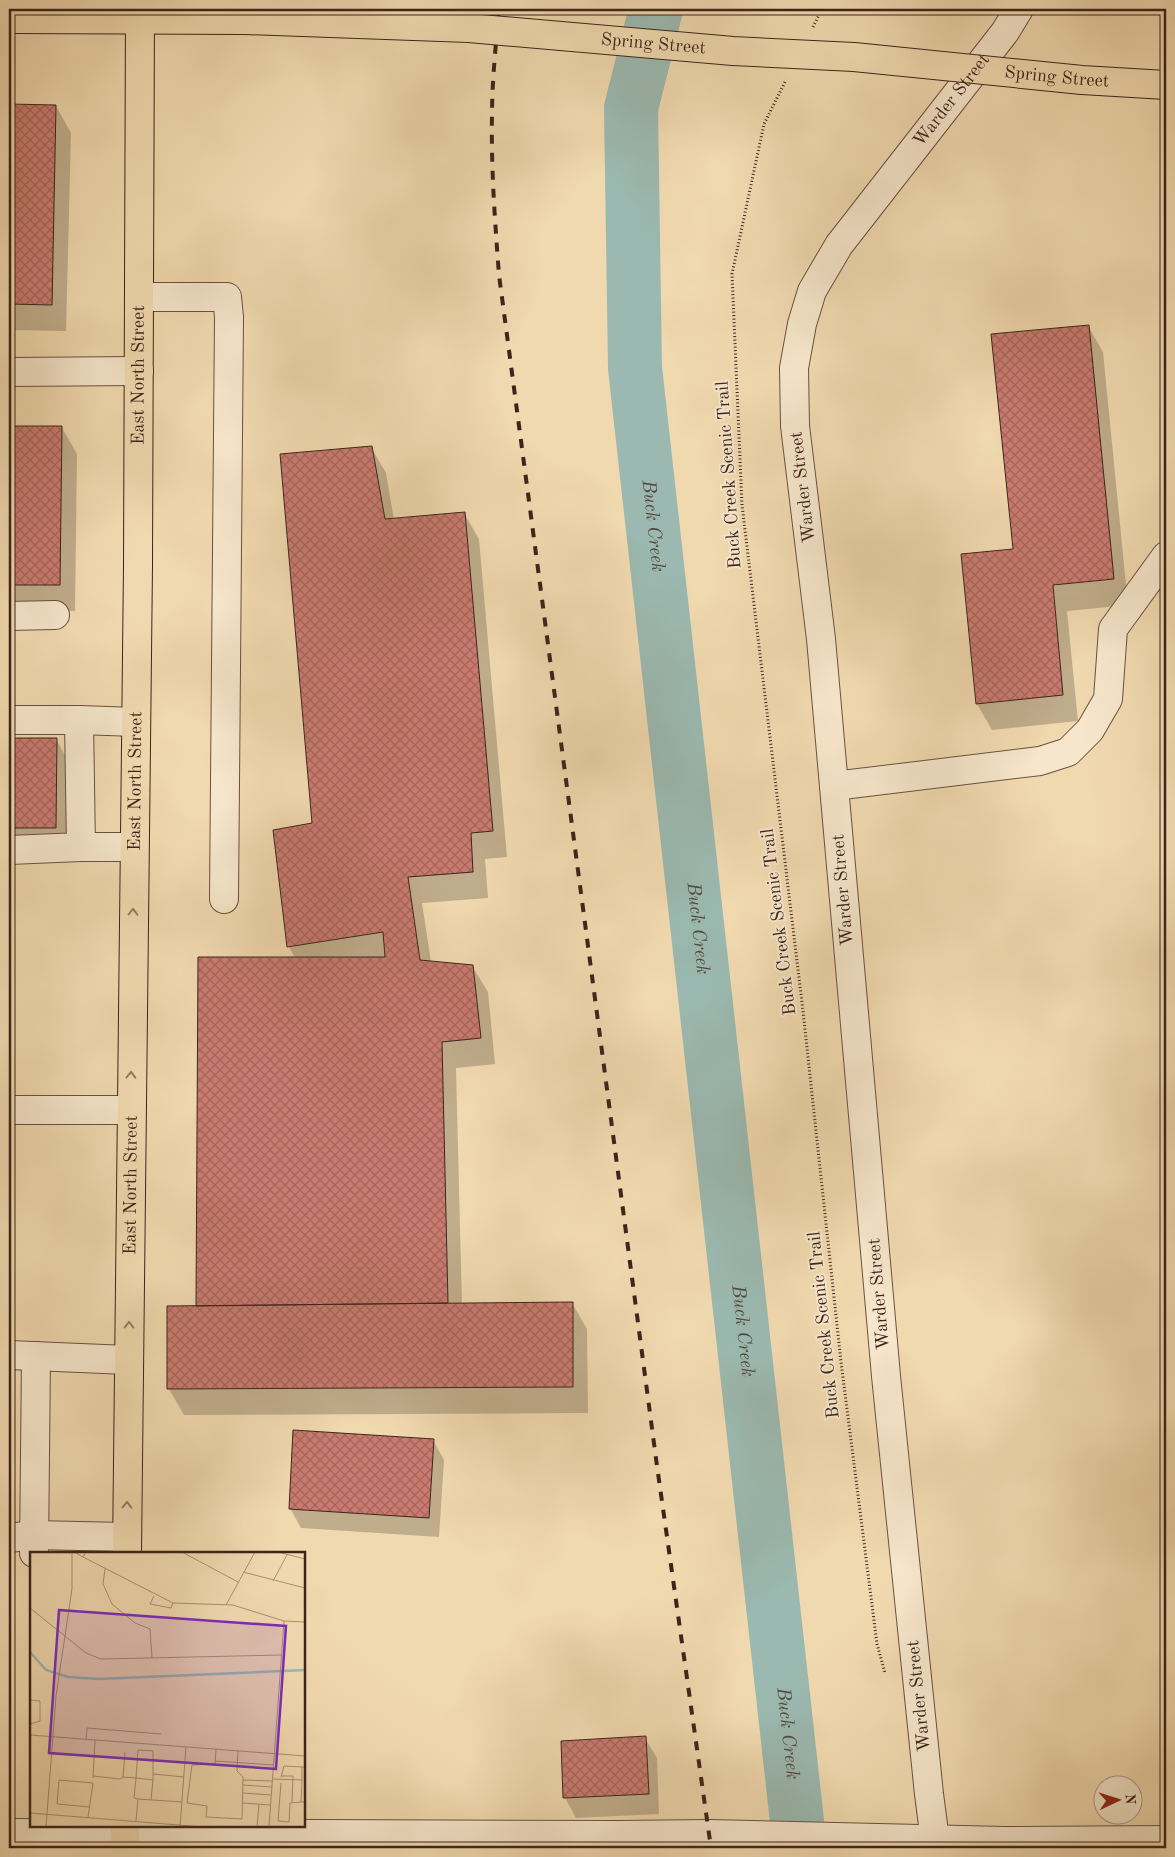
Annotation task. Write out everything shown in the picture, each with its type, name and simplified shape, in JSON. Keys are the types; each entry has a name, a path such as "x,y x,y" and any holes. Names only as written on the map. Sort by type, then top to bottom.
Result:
{"main road":[{"name":"Spring Street","path":"9,19 140,14 469,28 733,51 854,57 1082,80 1166,85"},
{"name":"East North Street","path":"127,1545 139,371 140,14"}],"street":[{"name":"Warder Street","path":"935,1840 886,1376 821,639 795,426 794,368 802,324 812,291 839,245 1004,32 1019,9"},
{"path":"139,297 227,297 229,327 224,899"},
{"path":"9,372 139,371"},
{"path":"834,786 1040,760 1068,752 1090,730 1108,699 1113,628 1166,556"},
{"path":"9,616 56,615"},
{"path":"9,720 136,722"},
{"path":"79,720 81,847"},
{"path":"9,850 134,846"},
{"path":"9,1110 130,1110"},
{"path":"9,1355 128,1360"},
{"path":"36,1356 25,1542 127,1545"},
{"path":"9,1833 37,1830 125,1836 743,1835 935,1840 1166,1840"}],"path":[{"path":"809,35 822,9"},
{"name":"Buck Creek Scenic Trail","path":"787,80 764,124 732,274 742,505 804,1012 842,1371 877,1644 888,1681"}],"building":[{"path":"9,104 56,105 52,305 9,304"},
{"path":"1089,325 1114,579 1053,585 1063,695 976,704 961,554 1013,549 991,334"},
{"path":"9,426 62,426 60,585 9,585"},
{"path":"372,446 385,519 465,512 493,831 471,833 473,872 408,877 420,960 473,965 481,1038 442,1042 448,1303 196,1306 198,957 385,957 383,932 287,947 273,830 312,823 280,454"},
{"path":"9,738 57,738 56,828 9,828"},
{"path":"573,1302 573,1387 167,1389 167,1306"},
{"path":"293,1430 434,1439 429,1518 289,1509"},
{"path":"646,1736 649,1794 563,1798 561,1741"}],"waterway":[{"name":"Buck Creek","path":"656,9 631,108 635,368 800,1848"}],"railway":[{"path":"499,9 492,102 494,195 499,275 657,1466 711,1848"}]}
